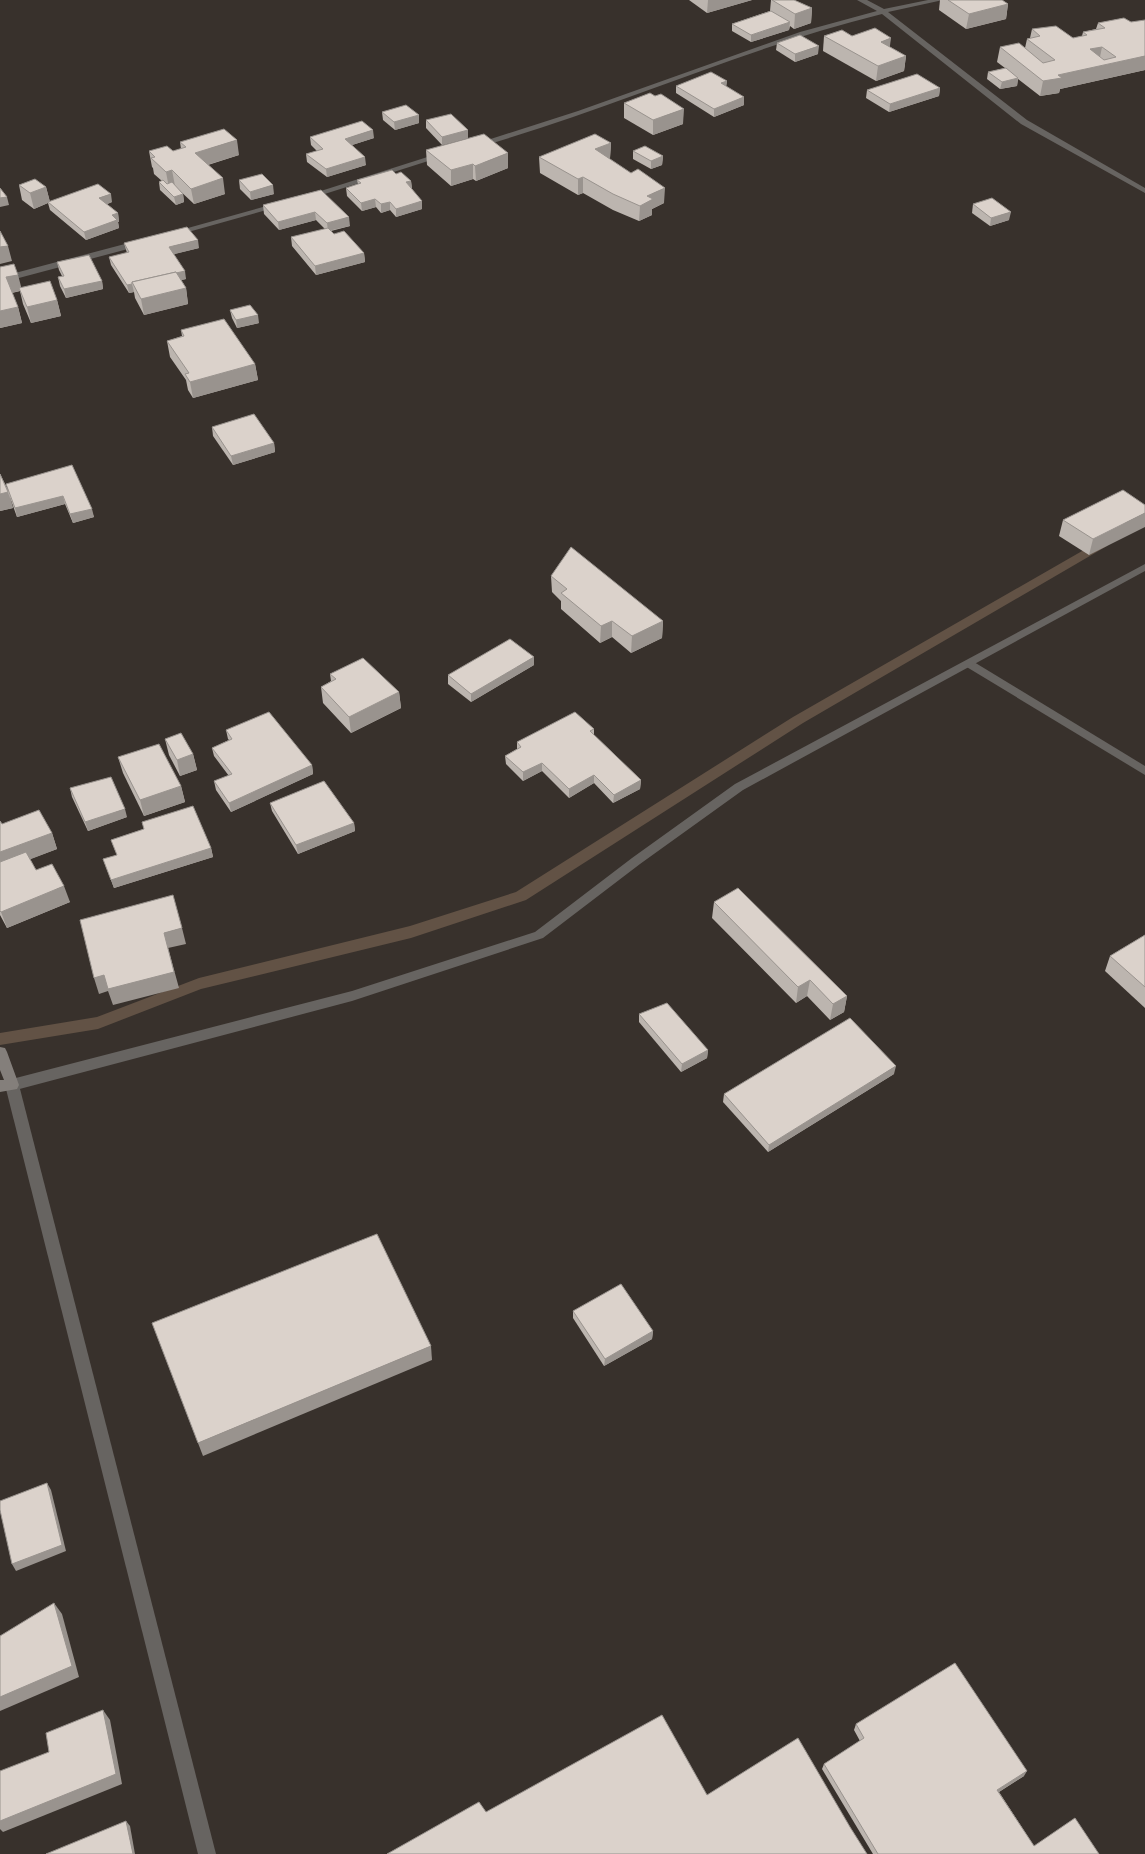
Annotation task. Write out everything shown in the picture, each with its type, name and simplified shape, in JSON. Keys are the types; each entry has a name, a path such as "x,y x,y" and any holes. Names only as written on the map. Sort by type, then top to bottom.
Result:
{"main road":[{"path":"0,1052 6,1085"}],"street":[{"path":"861,0 881,10 1024,122 1145,191"},
{"path":"466,148 580,114 791,37 881,10 939,0"},
{"path":"294,200 456,151"},
{"path":"161,237 284,203"},
{"path":"0,280 152,239"},
{"path":"207,1854 6,1085 352,996 539,935 636,861 739,787 1145,566"},
{"path":"969,663 1145,771"}],"building":[{"path":"772,0 794,0 812,8 795,14"},
{"path":"948,0 1002,0 1008,4 969,14"},
{"path":"771,11 790,22 751,35 732,24"},
{"path":"1124,18 1131,22 1145,20 1145,56 1058,75 1062,78 1043,81 1000,47 1019,43 1043,63 1055,60 1027,39 1040,36 1032,29 1056,26 1073,38 1087,35 1083,32 1105,28 1098,23","holes":["1102,47 1116,57 1104,60 1090,49"]},
{"path":"875,28 891,38 881,42 906,56 878,66 824,36 842,30 852,36"},
{"path":"800,35 819,46 795,54 777,43"},
{"path":"1006,68 1018,78 1002,82 988,72"},
{"path":"711,72 727,81 721,83 744,97 714,109 676,86"},
{"path":"917,74 940,88 890,104 867,90"},
{"path":"650,93 655,96 661,94 684,109 653,120 624,103"},
{"path":"406,105 419,115 394,122 382,112"},
{"path":"451,114 468,130 442,137 426,120"},
{"path":"362,121 373,130 345,139 365,157 326,169 306,154 323,149 310,137"},
{"path":"224,129 237,140 195,153 223,178 191,189 172,170 166,172 151,158 155,157 149,151 167,146 173,151 186,147 180,142"},
{"path":"484,134 508,153 475,166 473,164 451,170 426,150"},
{"path":"595,134 611,143 595,149 631,173 638,169 665,188 647,196 653,199 640,206 613,194 583,177 578,179 539,157"},
{"path":"645,146 663,156 651,161 633,151"},
{"path":"392,170 396,174 401,172 411,181 406,182 422,201 396,209 390,202 381,204 375,199 361,203 346,188 361,183 357,180"},
{"path":"262,174 273,185 250,192 239,180"},
{"path":"35,179 46,187 30,193 19,185"},
{"path":"163,180 167,184 172,182 183,194 174,197 159,182"},
{"path":"98,184 111,194 99,198 118,213 112,215 117,220 84,232 48,202"},
{"path":"0,188 7,197 0,198"},
{"path":"321,190 349,217 327,223 315,212 278,222 263,205"},
{"path":"992,198 1011,212 991,218 973,204"},
{"path":"187,227 198,240 169,247 185,271 132,282 132,284 127,285 109,257 129,252 124,243"},
{"path":"328,228 334,234 344,231 364,253 315,266 291,237"},
{"path":"0,231 8,246 0,247"},
{"path":"89,255 102,281 64,289 58,277 64,276 57,262"},
{"path":"14,264 18,275 6,277 18,307 0,311 0,267"},
{"path":"176,272 186,288 141,299 132,282"},
{"path":"50,281 57,300 27,307 19,288"},
{"path":"250,305 258,315 236,320 230,310"},
{"path":"224,319 255,364 190,382 185,374 189,373 167,341 184,336 181,330"},
{"path":"254,414 274,443 231,456 212,427"},
{"path":"72,465 92,509 70,514 63,496 15,508 6,484"},
{"path":"0,474 8,492 0,494"},
{"path":"1123,490 1145,505 1145,513 1093,539 1063,520"},
{"path":"571,547 663,621 632,636 612,621 601,626 561,593 567,589 551,576"},
{"path":"510,639 534,657 471,694 448,675"},
{"path":"363,658 399,692 349,717 321,687 336,679 330,674"},
{"path":"269,712 312,765 229,803 214,781 232,774 212,748 232,739 226,730"},
{"path":"575,712 594,729 590,731 641,780 614,795 594,775 569,789 542,763 523,772 505,756 521,747 517,742"},
{"path":"181,733 193,754 177,760 165,739"},
{"path":"159,744 181,786 140,800 118,757"},
{"path":"111,777 125,809 85,822 70,788"},
{"path":"324,781 354,823 296,845 270,803"},
{"path":"193,806 211,848 111,880 103,859 117,855 111,840 144,829 142,822"},
{"path":"39,810 52,833 0,852 0,821 2,824"},
{"path":"26,852 36,870 52,864 64,886 1,912 0,862"},
{"path":"738,888 847,996 833,1004 810,980 798,987 714,902"},
{"path":"173,895 182,928 164,933 174,972 108,989 104,975 94,978 80,920"},
{"path":"1145,935 1145,987 1110,956"},
{"path":"667,1003 708,1050 682,1064 639,1014"},
{"path":"850,1018 896,1066 769,1145 724,1094"},
{"path":"377,1234 431,1346 198,1443 152,1323"},
{"path":"621,1284 653,1331 605,1359 573,1311"},
{"path":"47,1483 62,1545 12,1564 0,1510 0,1501"},
{"path":"54,1603 72,1666 0,1697 0,1636"},
{"path":"955,1663 1027,1771 997,1790 1034,1846 1075,1818 1099,1854 878,1854 824,1764 864,1738 856,1724"},
{"path":"103,1710 116,1774 0,1821 0,1771 49,1752 46,1733"},
{"path":"662,1715 707,1795 798,1738 867,1854 387,1854 479,1802 486,1812"},
{"path":"126,1821 133,1854 46,1854"}],"waterway":[{"path":"0,1039 98,1023 199,984 411,932 521,896 798,720 1103,543"}]}
